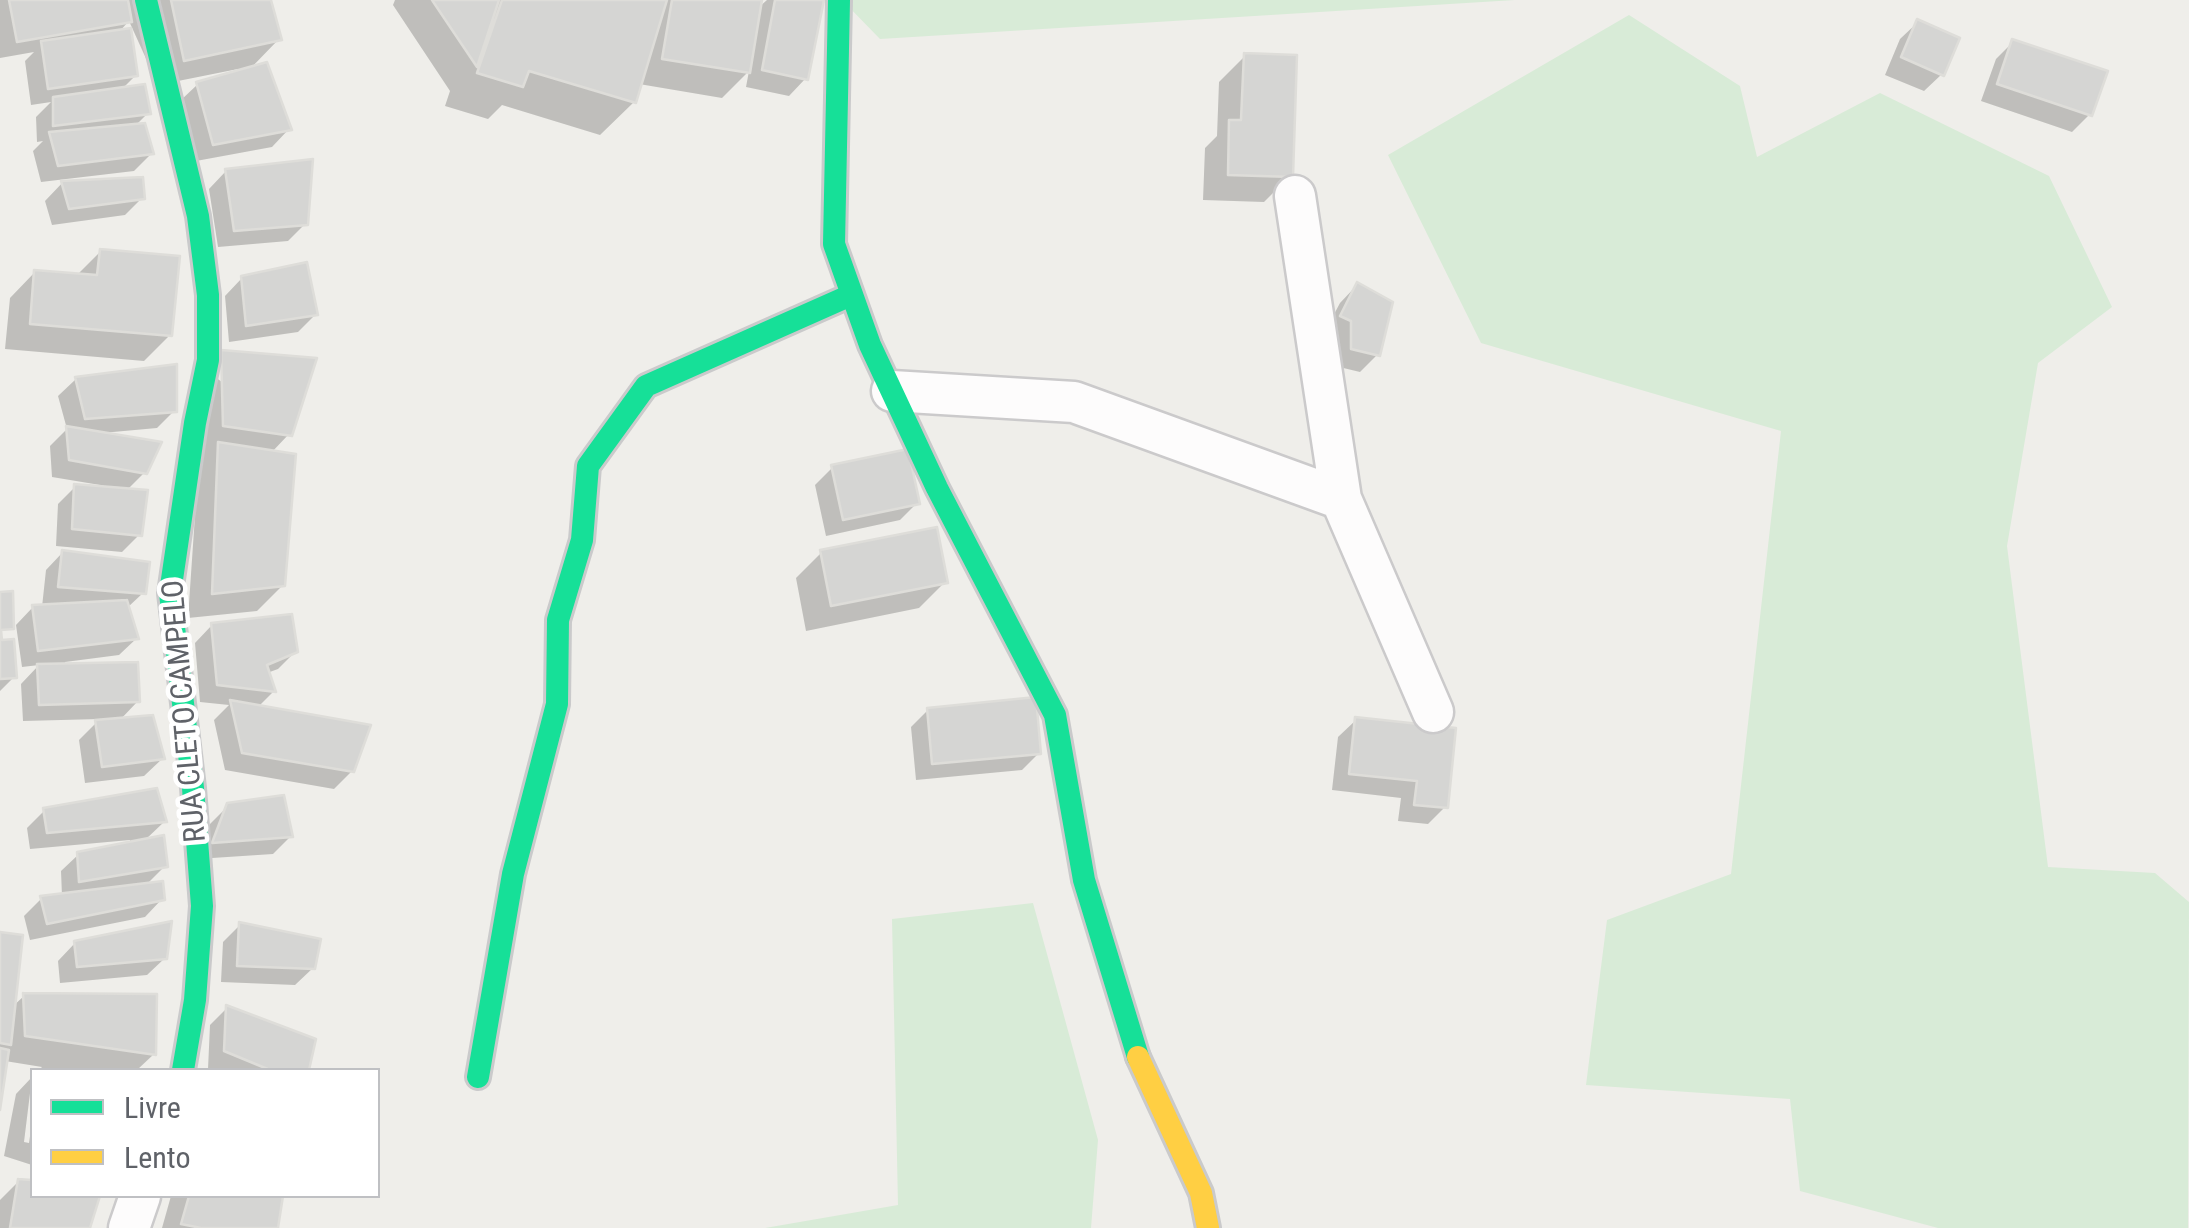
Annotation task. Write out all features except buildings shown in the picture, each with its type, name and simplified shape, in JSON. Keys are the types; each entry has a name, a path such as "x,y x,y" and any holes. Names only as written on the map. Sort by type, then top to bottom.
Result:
{"street":[{"name":"RUA CLETO CAMPELO","path":"146,0 198,216 208,295 208,360 170,593 193,788 202,906 195,1000 183,1068"},
{"path":"839,0 834,244 851,295 937,488 1055,715 1084,880 1106,956 1140,1063 1201,1192 1208,1228"},
{"path":"1295,196 1341,499 1433,712"},
{"path":"478,1077 513,874 556,704 558,620 582,540 588,466 646,386 851,295"},
{"path":"892,390 1074,402 1341,499"},
{"path":"128,1228 139,1198"}],"green space":[{"path":"842,0 1515,0 880,39"},
{"path":"1629,15 1740,86 1757,157 1880,93 2049,176 2112,307 2038,363 2007,546 2048,867 2155,873 2189,902 2188,1228 1938,1228 1800,1191 1790,1099 1586,1085 1607,920 1731,874 1781,431 1481,343 1388,155"},
{"path":"1033,903 1098,1140 1091,1228 765,1228 898,1205 892,919"}],"traffic: fast":[{"path":"146,0 198,216 208,295 208,360 170,593 193,788 202,906 195,1000 183,1068"},
{"path":"839,0 834,244 870,345 937,488 1055,715 1084,880 1138,1057"},
{"path":"478,1077 513,874 557,704 558,620 582,540 588,466 646,386 851,295"}],"traffic: slow":[{"path":"1138,1057 1201,1193 1208,1228"}]}
